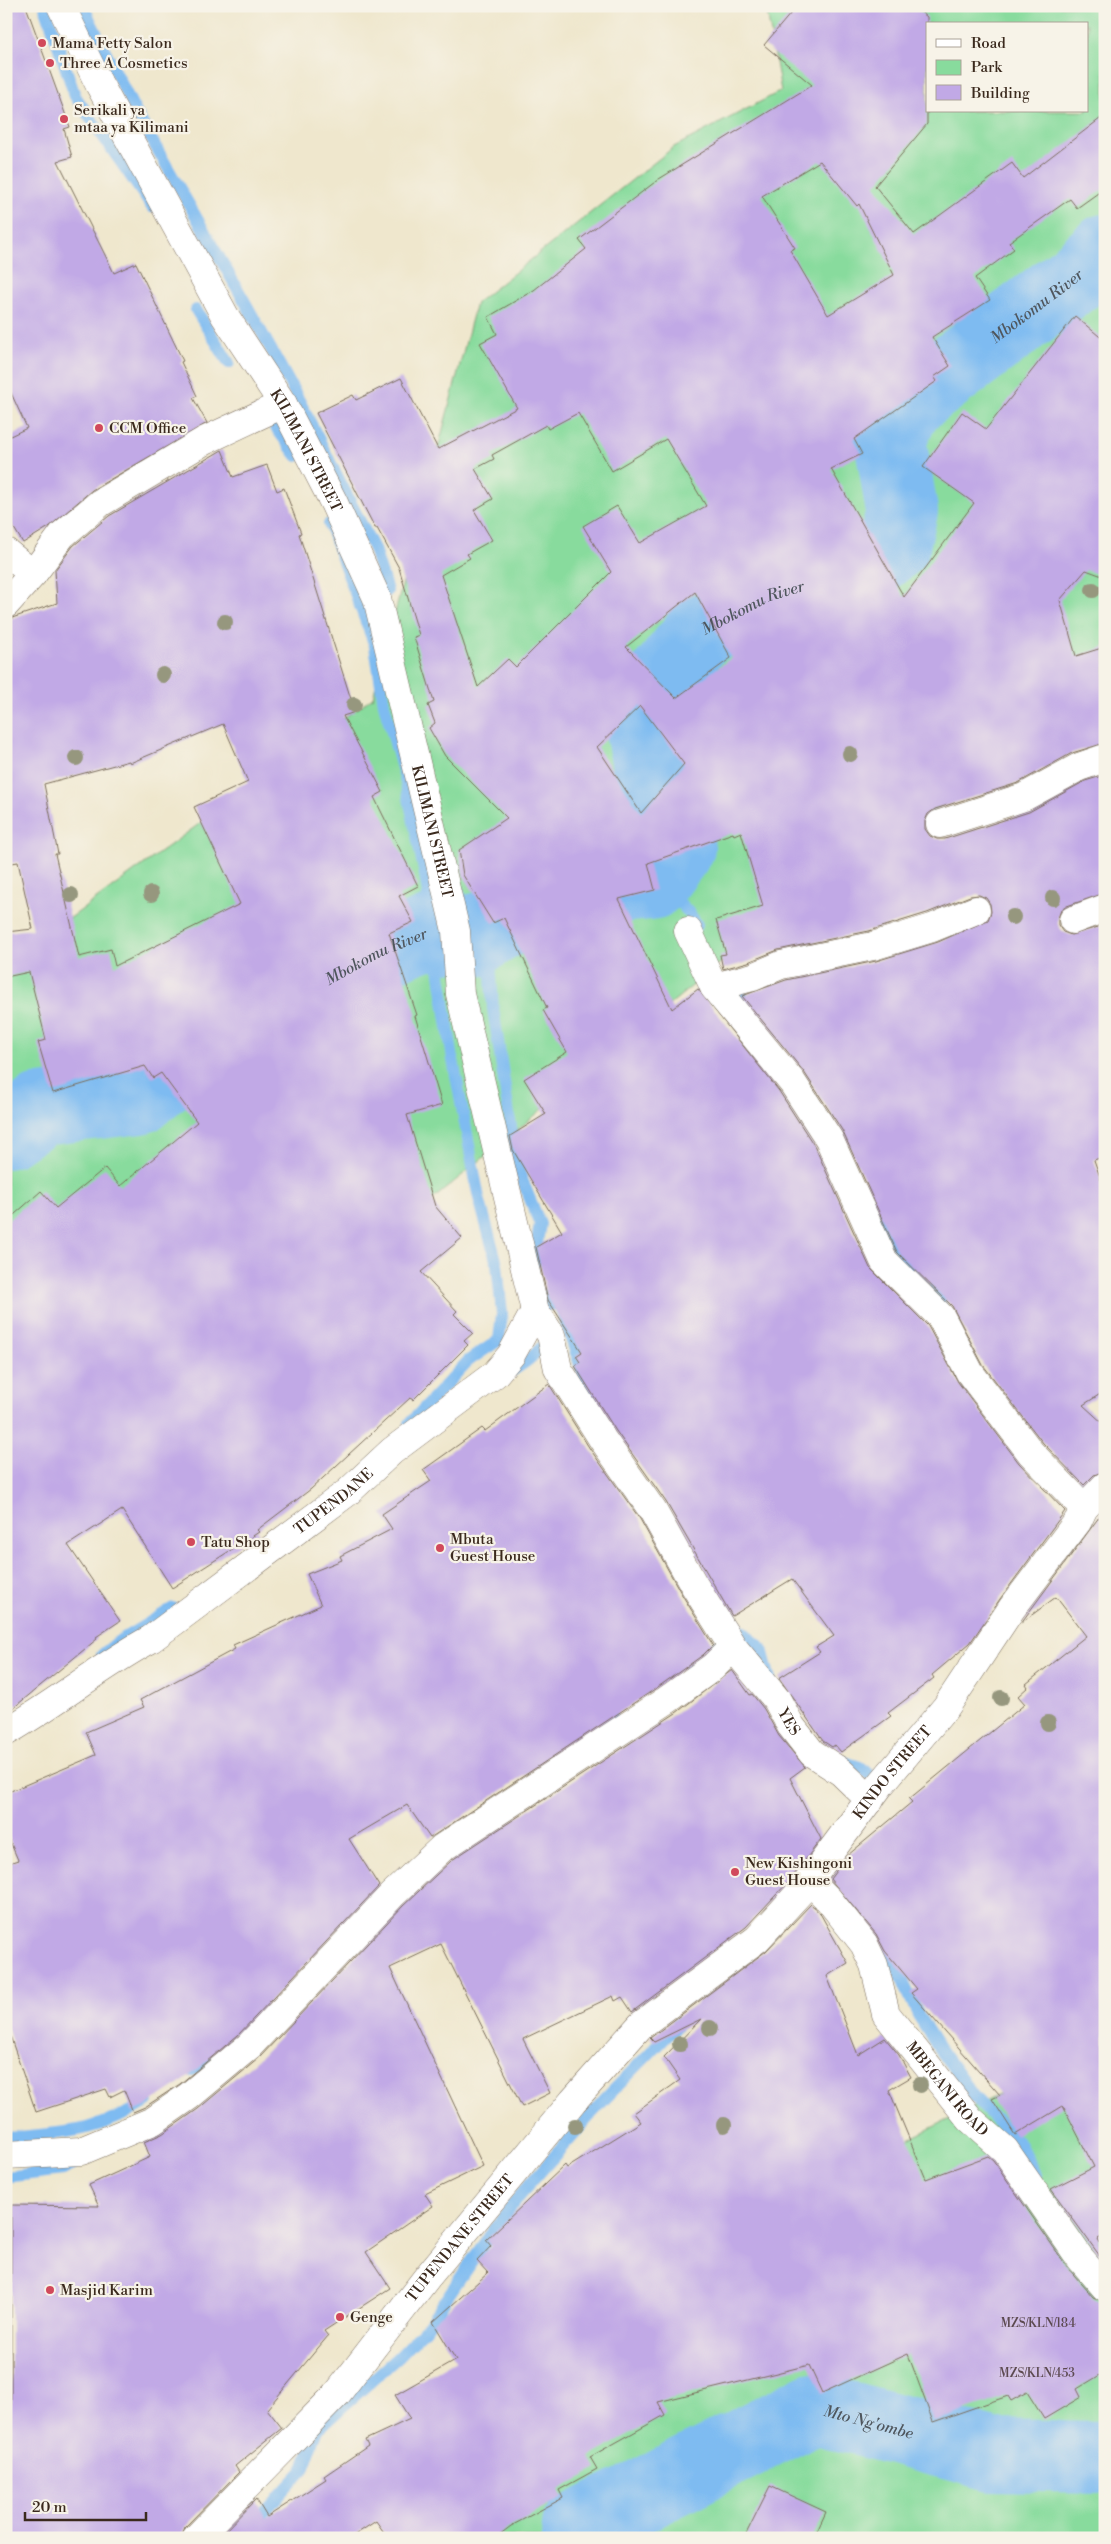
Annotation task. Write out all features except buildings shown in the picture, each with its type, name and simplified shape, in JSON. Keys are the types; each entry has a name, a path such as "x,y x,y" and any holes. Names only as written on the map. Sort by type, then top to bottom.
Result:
{"street":[{"name":"KILIMANI STREET","path":"61,6 99,84 225,316 283,404 334,503 376,598 456,931 460,994 535,1311"},
{"path":"6,604 33,574 62,535 100,502 204,441 283,404"},
{"path":"6,552 33,574"},
{"path":"940,824 1024,797 1079,767 1105,758"},
{"path":"1073,920 1105,908"},
{"path":"714,987 753,977 781,965 872,946 915,934 976,910"},
{"path":"688,931 714,987 792,1082 829,1139 884,1261 941,1317 970,1373 1031,1453 1084,1508"},
{"name":"YES","path":"535,1311 551,1335 558,1369 603,1440 653,1512 728,1639 777,1700 791,1726 812,1753 841,1772 870,1800"},
{"name":"TUPENDANE","path":"6,1732 48,1707 122,1654 152,1639 348,1492 392,1451 496,1374 511,1355 535,1311"},
{"name":"KINDO STREET","path":"641,2025 682,1992 757,1939 784,1912 846,1834 870,1800 946,1707 1012,1608 1078,1521 1084,1508 1105,1486"},
{"path":"6,2156 81,2151 153,2121 190,2096 249,2046 392,1895 442,1848 631,1725 713,1667 728,1639"},
{"name":"MBEGANI ROAD","path":"809,1880 829,1900 864,1944 874,1965 886,2014 891,2021 970,2119 1005,2150 1080,2258 1105,2287"},
{"name":"TUPENDANE STREET","path":"196,2538 337,2394 434,2269 573,2101 641,2025"}],"green space":[{"path":"766,6 1105,6 1105,701 798,899 359,1260 6,1509 6,965 373,697 476,303 674,147 781,91"},
{"path":"1105,2043 1105,2538 426,2538 649,2266"}],"waterway":[{"path":"45,6 75,96 152,207"},
{"path":"83,6 134,109 245,302 301,404 374,549 387,591"},
{"name":"Mbokomu River","path":"6,1133 40,1110 140,1098 216,1035 303,994 379,952 434,930 446,937 488,926 475,941 550,894 651,884 679,847 653,789 640,726 660,682 700,632 769,596 824,580 871,563 894,545 902,511 890,439 907,404 1076,277 1105,250"},
{"path":"196,310 229,363"},
{"path":"276,428 297,456"},
{"path":"329,524 375,646 384,704 405,779 425,875 453,1060 479,1198 497,1264 502,1314 499,1340 468,1361 410,1423"},
{"path":"651,884 677,901 697,925"},
{"path":"457,889 466,909 475,941"},
{"path":"488,926 493,1008 517,1167 540,1224 533,1267"},
{"path":"729,984 738,988 753,1018"},
{"path":"868,1197 908,1265 934,1282 942,1310"},
{"path":"540,1294 544,1305 559,1304 595,1408"},
{"path":"503,1376 529,1359 540,1349 549,1336"},
{"path":"1066,1485 1072,1487 1081,1486 1098,1469"},
{"path":"102,1655 119,1641 173,1608"},
{"path":"722,1608 740,1629 762,1649 771,1683"},
{"path":"689,1665 724,1641"},
{"path":"571,1749 612,1717"},
{"path":"841,1761 860,1767 884,1785"},
{"path":"888,1948 918,2015 939,2048 974,2097 1020,2145 1035,2174"},
{"path":"253,2524 303,2470 318,2429 399,2356 426,2328 519,2196 604,2100 679,2023"},
{"path":"192,2071 235,2041"},
{"path":"6,2138 62,2133 95,2126 112,2120 147,2102"},
{"path":"6,2177 63,2170 86,2156"},
{"name":"Mto Ng'ombe","path":"577,2538 578,2528 814,2408 992,2455 1105,2457"}],"place":[{"name":"Mama Fetty Salon","path":"42,43"},
{"name":"Three A Cosmetics","path":"50,63"},
{"name":"Serikali ya mtaa ya Kilimani","path":"64,119"},
{"name":"CCM Office","path":"99,428"},
{"name":"Tatu Shop","path":"191,1542"},
{"name":"Mbuta Guest House","path":"440,1548"},
{"name":"New Kishingoni Guest House","path":"735,1872"},
{"name":"Masjid Karim","path":"50,2290"},
{"name":"Genge","path":"340,2317"}]}
